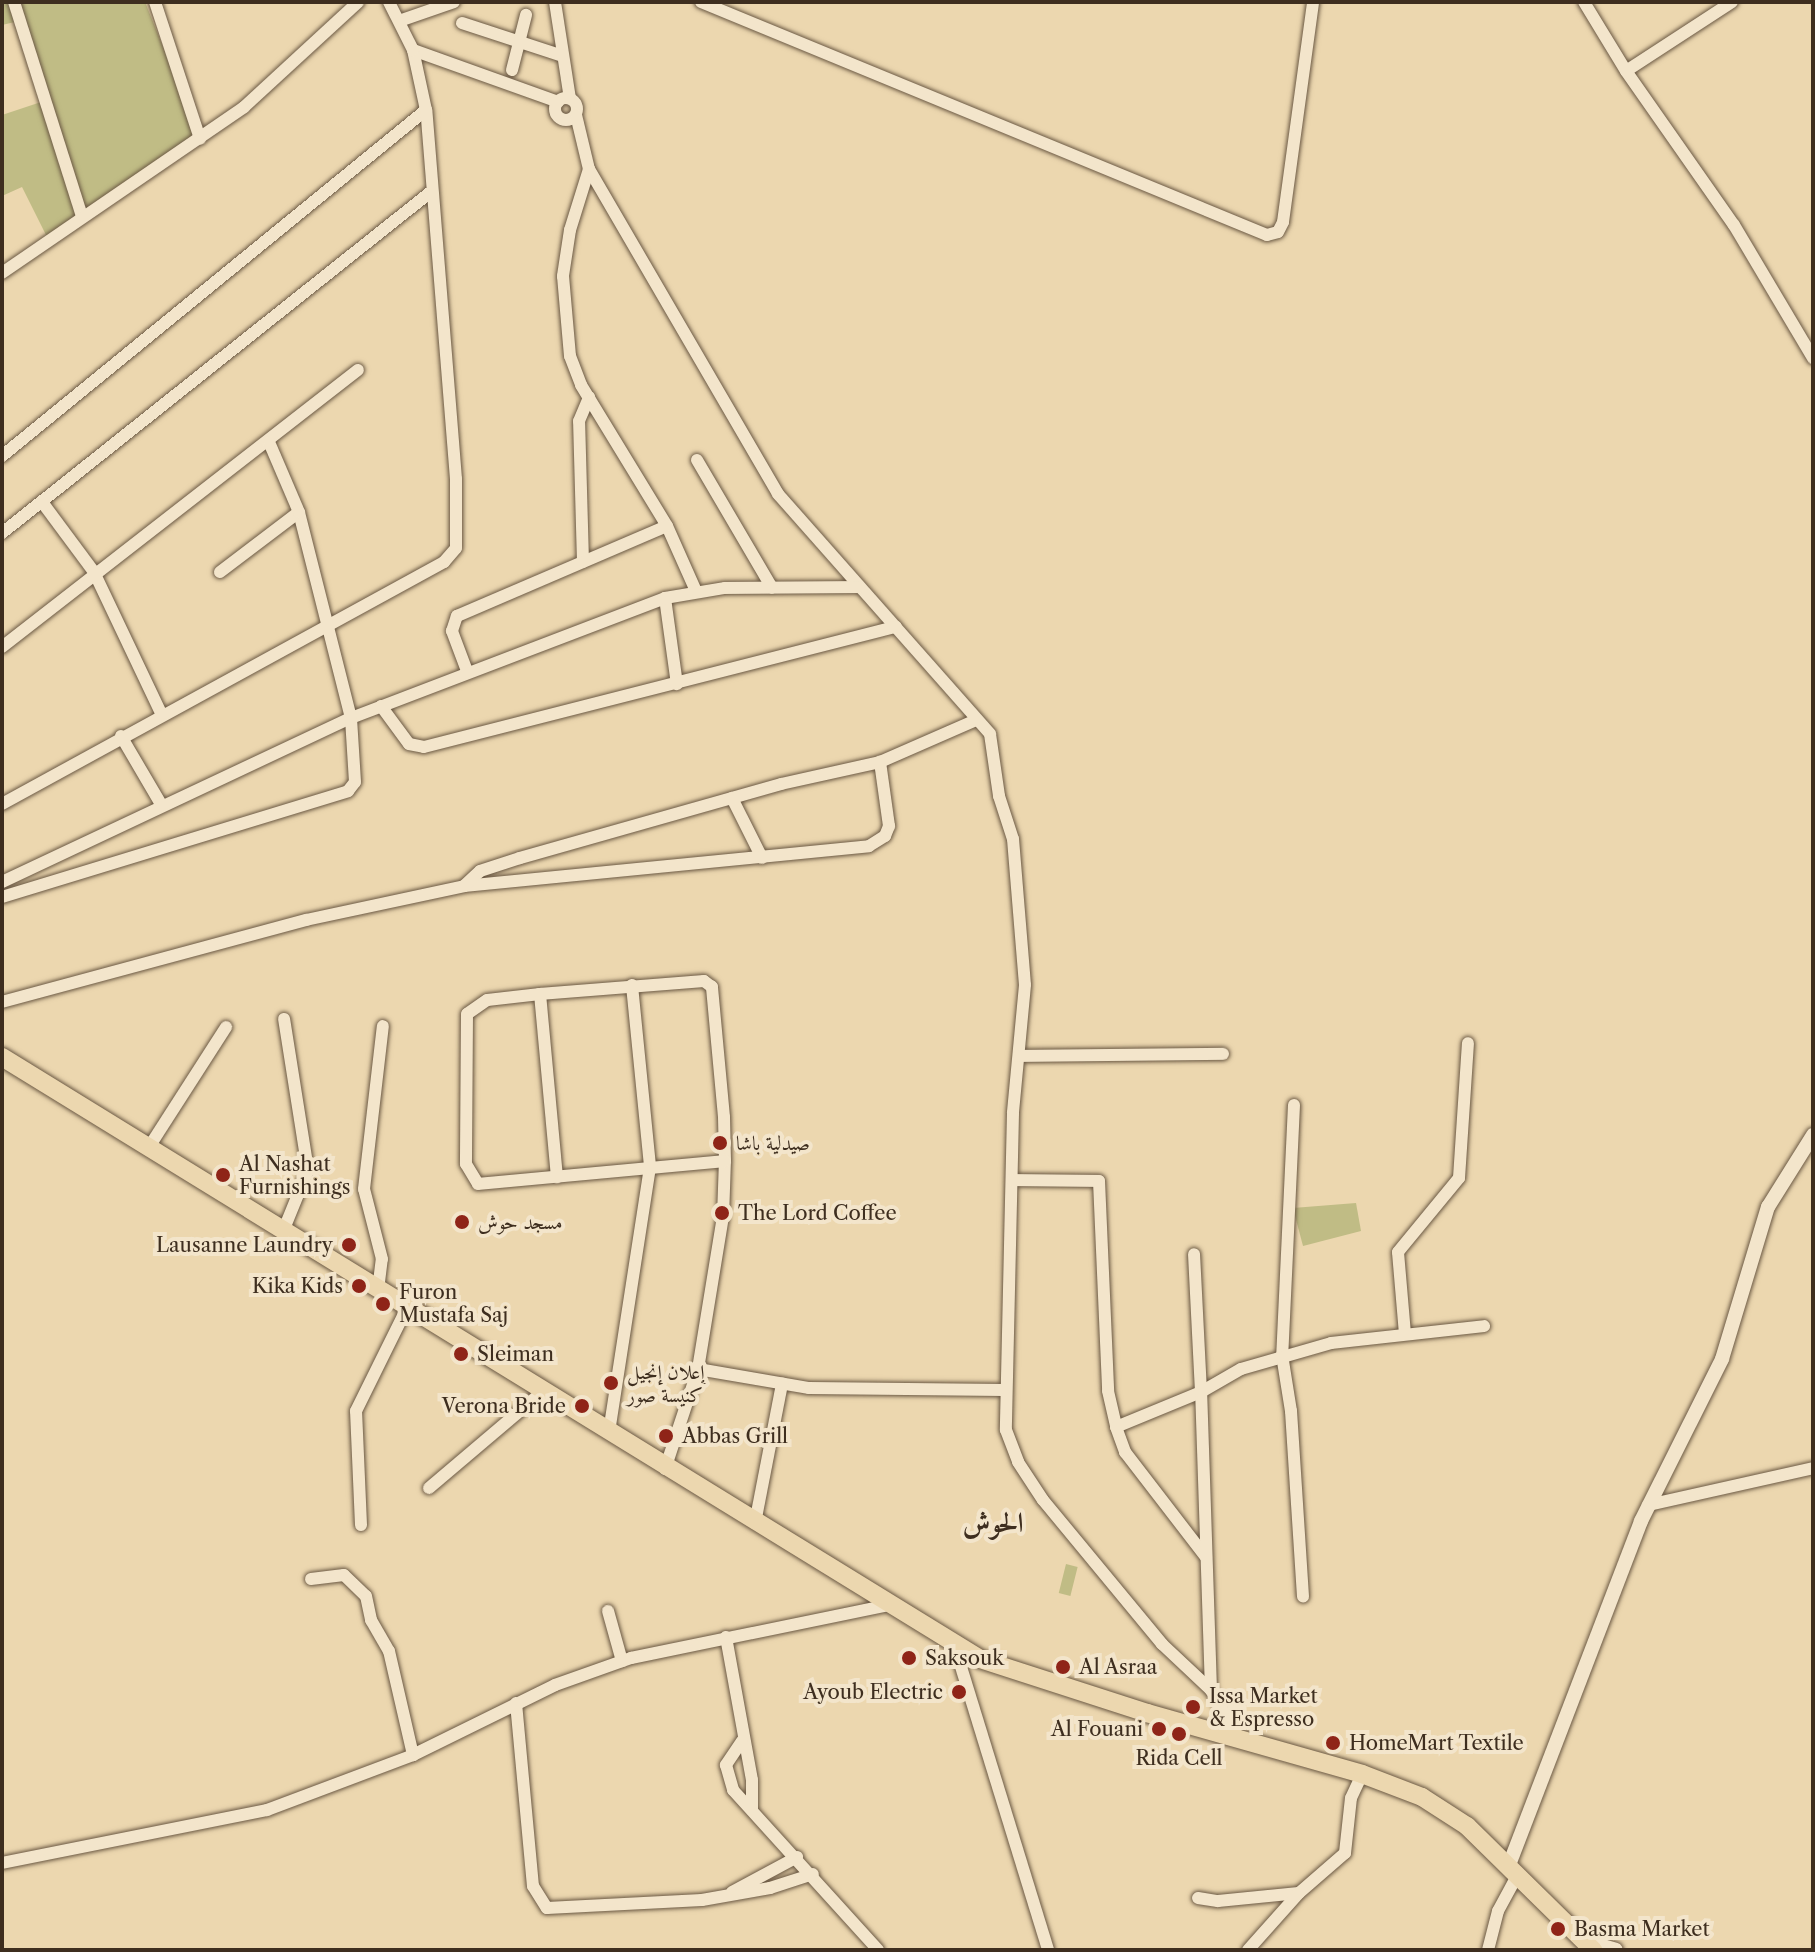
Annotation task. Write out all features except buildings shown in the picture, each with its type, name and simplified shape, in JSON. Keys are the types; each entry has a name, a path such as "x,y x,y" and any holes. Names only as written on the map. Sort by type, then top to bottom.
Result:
{"main road":[{"path":"2,1057 151,1144 665,1469 954,1644 1013,1672 1362,1774 1447,1812 1514,1869 1589,1946"}],"street":[{"path":"14,2 82,216"},
{"path":"155,2 200,139"},
{"path":"2,273 244,107 358,2"},
{"path":"2,804 121,736 444,562 459,538 426,110 413,50 402,20 389,2"},
{"path":"402,20 454,2"},
{"path":"555,2 563,56 564,100 555,113 583,149"},
{"path":"701,2 1267,235 1278,232 1283,222 1313,2"},
{"path":"1584,2 1626,71 1734,225 1813,358"},
{"path":"1626,71 1732,2"},
{"path":"512,70 526,15"},
{"path":"462,23 563,56"},
{"path":"413,50 577,104 576,115 589,169 756,461 799,524 896,627 974,721"},
{"path":"4,451 426,110"},
{"path":"563,121 576,115"},
{"path":"589,169 570,230 562,301 570,356 589,397 667,526 696,591"},
{"path":"2,533 432,191"},
{"path":"2,647 94,572 269,442 358,370"},
{"path":"583,562 579,421 589,397"},
{"path":"2,897 348,791 355,782 351,718 325,625 299,512 269,442"},
{"path":"697,460 772,588"},
{"path":"42,502 94,572 162,715"},
{"path":"220,572 299,512"},
{"path":"467,671 452,631 457,616 667,526"},
{"path":"2,882 351,718 467,671 665,598 696,591 858,587"},
{"path":"665,598 677,684"},
{"path":"381,706 409,744 424,747 896,627"},
{"path":"464,886 480,871 520,858 732,798 880,762 980,720 990,734 999,796 1013,839 1025,985 1004,1390 1006,1430 1029,1480 1162,1644 1211,1690 1237,1735"},
{"path":"121,736 162,806"},
{"path":"2,1002 306,920 464,886 762,858 879,842 890,818 880,762"},
{"path":"732,798 762,858"},
{"path":"75,850 85,870"},
{"path":"520,858 537,879"},
{"path":"665,1469 698,1369 723,1217 725,1161 712,987 704,981 540,994 478,1003 467,1014 466,1164 478,1184 725,1161"},
{"path":"609,1432 650,1166 632,985"},
{"path":"540,994 557,1177"},
{"path":"284,1019 308,1170 284,1229"},
{"path":"378,1290 382,1259 364,1189 383,1026"},
{"path":"151,1144 226,1027"},
{"path":"1405,1334 1398,1252 1456,1185 1462,1169 1468,1043"},
{"path":"1019,1056 1223,1054"},
{"path":"1294,1105 1282,1355 1291,1411 1303,1597"},
{"path":"1488,1950 1498,1911 1648,1505 1722,1359 1768,1207 1813,1135"},
{"path":"1013,1180 1094,1179 1102,1188 1108,1391 1116,1427 1133,1465 1206,1557"},
{"path":"1194,1254 1211,1690"},
{"path":"361,1525 356,1411 407,1308"},
{"path":"1116,1427 1201,1392 1226,1375 1282,1355 1405,1334 1484,1326"},
{"path":"698,1369 782,1384 839,1390 1004,1390"},
{"path":"755,1523 782,1384"},
{"path":"429,1488 542,1392"},
{"path":"1648,1505 1813,1468"},
{"path":"311,1579 344,1575 366,1596 371,1620 389,1651 413,1755"},
{"path":"2,1863 267,1810 413,1755 516,1703 622,1661 890,1605"},
{"path":"608,1611 622,1661"},
{"path":"726,1637 742,1741 752,1780 752,1810"},
{"path":"954,1644 1048,1950"},
{"path":"516,1703 533,1886 540,1903 569,1910 675,1903 770,1888 813,1874"},
{"path":"742,1741 733,1747 726,1774 752,1810 813,1874 878,1950"},
{"path":"1248,1950 1299,1893 1345,1853 1351,1798 1362,1774"},
{"path":"732,1892 797,1857"},
{"path":"1198,1898 1218,1901 1299,1893"},
{"path":"1589,1946 1616,1950"}],"shaded area":[{"path":"2,2 145,2 200,139 48,239 22,187 2,196 2,115 44,101 19,21 2,25"},
{"path":"1356,1203 1361,1231 1303,1246 1293,1208"},
{"path":"1066,1564 1078,1567 1070,1596 1059,1593"}],"place":[{"name":"صيدلية باشا","path":"720,1143"},
{"name":"Al Nashat Furnishings","path":"223,1175"},
{"name":"The Lord Coffee","path":"722,1213"},
{"name":"مسجد حوش","path":"462,1222"},
{"name":"Lausanne Laundry","path":"349,1245"},
{"name":"Kika Kids","path":"359,1286"},
{"name":"Furon Mustafa Saj","path":"383,1304"},
{"name":"Sleiman","path":"461,1354"},
{"name":"إعلان إنجيل كنيسة صور","path":"611,1383"},
{"name":"Verona Bride","path":"582,1406"},
{"name":"Abbas Grill","path":"666,1436"},
{"name":"Saksouk","path":"909,1658"},
{"name":"Al Asraa","path":"1063,1667"},
{"name":"Ayoub Electric","path":"959,1692"},
{"name":"Issa Market & Espresso","path":"1193,1707"},
{"name":"Al Fouani","path":"1159,1729"},
{"name":"Rida Cell","path":"1179,1734"},
{"name":"HomeMart Textile","path":"1333,1743"},
{"name":"Basma Market","path":"1558,1929"}],"district":[{"name":"الحوش","path":"993,1522"}]}
